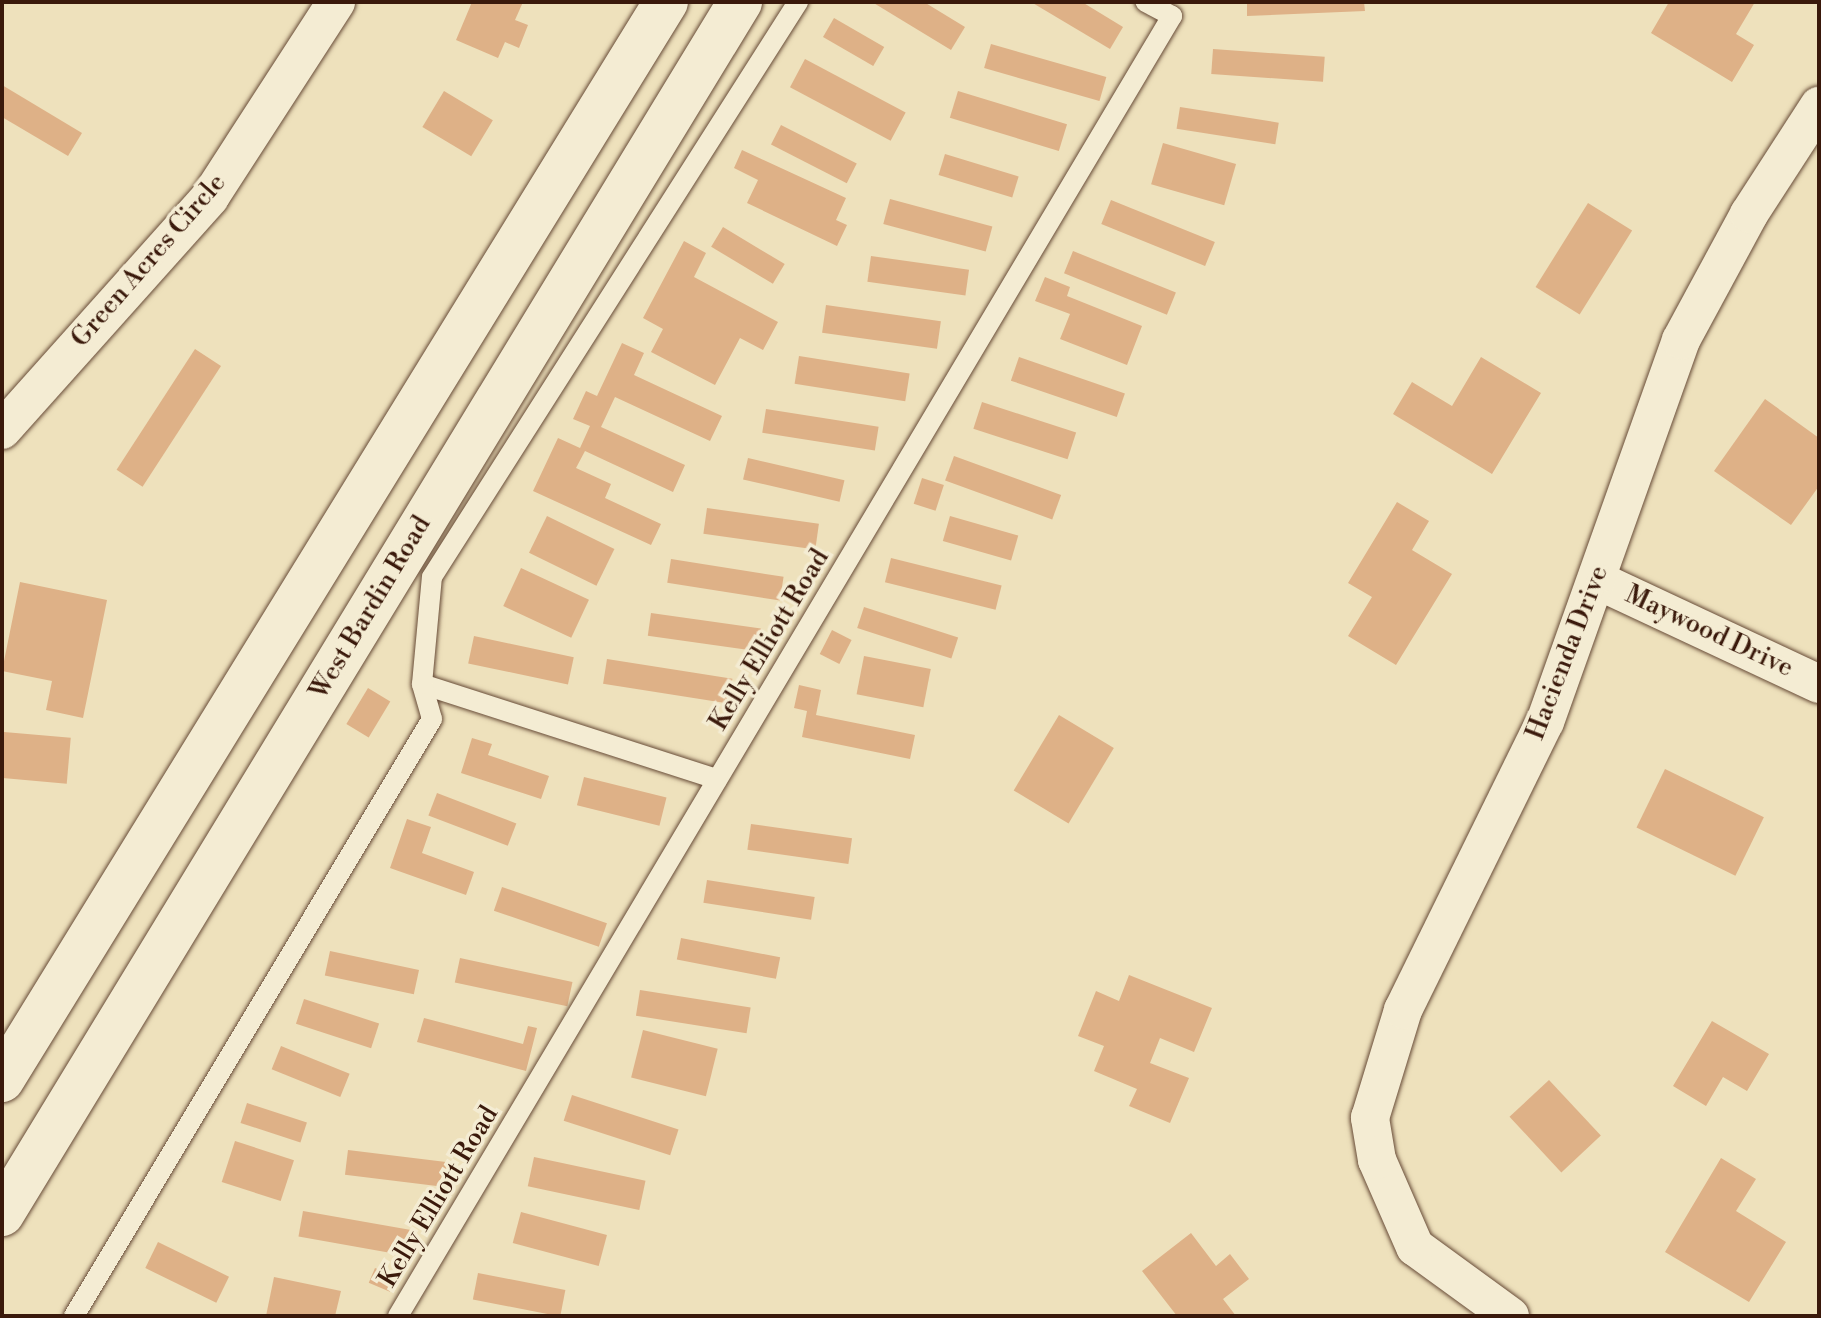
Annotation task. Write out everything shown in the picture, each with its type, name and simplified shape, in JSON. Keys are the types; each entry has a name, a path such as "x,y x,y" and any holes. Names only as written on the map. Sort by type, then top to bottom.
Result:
{"street":[{"name":"Green Acres Circle","path":"2,430 210,197 336,2"},
{"path":"2,1080 666,2"},
{"name":"West Bardin Road","path":"2,1214 740,2"},
{"name":"Hacienda Drive","path":"1510,1316 1415,1247 1377,1160 1370,1118 1403,1010 1545,722 1599,581 1681,340 1819,106"},
{"name":"Maywood Drive","path":"1599,581 1819,684"}],"lane":[{"path":"74,1316 432,719 422,684 432,577 798,2"},
{"name":"Kelly Elliott Road","path":"398,1316 1172,16 1146,2"},
{"path":"422,684 717,779"}],"building":[{"path":"472,2 523,2 515,20 528,25 519,48 505,42 498,58 456,40"},
{"path":"872,2 924,2 965,27 951,50"},
{"path":"1031,2 1082,2 1123,27 1110,49"},
{"path":"1247,2 1364,2 1365,11 1247,16"},
{"path":"1669,2 1755,2 1736,34 1754,45 1732,82 1651,33"},
{"path":"834,18 884,47 873,66 823,37"},
{"path":"991,44 1106,77 1099,101 984,68"},
{"path":"1213,49 1325,57 1323,82 1211,74"},
{"path":"805,59 906,113 891,141 790,87"},
{"path":"2,85 82,133 68,156 2,117"},
{"path":"444,91 493,120 471,156 422,127"},
{"path":"958,91 1067,124 1059,151 950,118"},
{"path":"1180,107 1279,123 1275,144 1177,129"},
{"path":"781,125 857,164 847,183 771,145"},
{"path":"1163,143 1236,164 1224,205 1151,184"},
{"path":"742,150 846,198 836,220 847,225 837,246 747,203 758,180 734,168"},
{"path":"945,154 1019,177 1012,198 939,175"},
{"path":"890,199 992,226 986,252 883,224"},
{"path":"1111,200 1215,242 1205,266 1101,224"},
{"path":"1588,203 1632,231 1580,315 1536,287"},
{"path":"723,227 785,264 773,284 711,247"},
{"path":"684,241 706,253 694,277 778,322 763,350 740,338 715,385 651,352 663,329 643,318"},
{"path":"1073,251 1176,293 1167,315 1064,273"},
{"path":"871,256 969,270 965,296 867,282"},
{"path":"1045,277 1070,287 1067,296 1142,326 1127,365 1060,339 1070,314 1035,301"},
{"path":"826,305 941,321 937,349 822,333"},
{"path":"622,343 644,353 634,375 722,416 710,441 615,397 601,427 685,465 673,492 585,451 576,468 611,484 605,498 661,524 651,545 533,491 558,438 580,448 590,426 573,419 586,391 597,396"},
{"path":"195,349 221,366 143,487 117,470"},
{"path":"799,356 910,374 905,401 795,384"},
{"path":"1019,357 1125,393 1117,417 1011,381"},
{"path":"1481,357 1541,393 1492,474 1393,414 1412,382 1452,406"},
{"path":"1765,399 1819,438 1819,486 1791,525 1714,471"},
{"path":"982,402 1076,433 1068,459 973,429"},
{"path":"766,409 879,427 875,451 762,433"},
{"path":"954,456 1061,495 1052,519 945,480"},
{"path":"748,458 844,480 840,502 743,479"},
{"path":"922,478 944,485 936,511 914,504"},
{"path":"1397,502 1429,521 1412,550 1452,574 1396,665 1348,636 1372,597 1348,583"},
{"path":"707,508 819,524 815,549 703,534"},
{"path":"547,516 614,549 596,586 529,553"},
{"path":"950,516 1018,536 1011,561 943,541"},
{"path":"891,558 1002,586 996,610 885,582"},
{"path":"671,559 784,577 780,601 667,583"},
{"path":"521,568 589,600 571,638 503,606"},
{"path":"20,582 107,600 83,718 46,710 52,681 2,671"},
{"path":"864,607 958,638 951,659 857,628"},
{"path":"651,613 761,628 758,651 648,636"},
{"path":"832,630 852,640 839,664 820,654"},
{"path":"474,636 574,657 568,685 468,663"},
{"path":"864,656 931,669 923,707 857,694"},
{"path":"607,659 732,679 729,704 603,684"},
{"path":"799,685 821,690 816,715 915,735 910,759 802,737 807,711 794,708"},
{"path":"368,688 390,701 369,737 346,724"},
{"path":"1059,715 1114,748 1069,823 1014,790"},
{"path":"4,732 71,738 67,784 2,778"},
{"path":"472,738 492,744 488,755 549,776 541,799 461,773"},
{"path":"1665,769 1764,817 1735,876 1637,827"},
{"path":"584,777 666,798 659,826 577,805"},
{"path":"437,793 516,823 508,846 428,815"},
{"path":"407,819 431,827 422,853 474,872 466,895 390,868"},
{"path":"751,824 852,838 848,864 747,850"},
{"path":"707,880 815,897 811,920 703,903"},
{"path":"502,887 607,923 599,947 494,911"},
{"path":"681,938 780,957 776,979 677,960"},
{"path":"330,951 419,970 414,994 325,975"},
{"path":"460,958 572,982 567,1006 455,982"},
{"path":"1129,975 1212,1008 1194,1052 1160,1038 1150,1063 1189,1078 1170,1123 1129,1106 1137,1089 1094,1071 1104,1046 1078,1036 1096,991 1119,1001"},
{"path":"640,990 751,1008 747,1033 636,1016"},
{"path":"304,999 379,1023 371,1048 296,1024"},
{"path":"424,1018 523,1044 528,1026 537,1028 526,1071 417,1042"},
{"path":"1712,1021 1769,1054 1747,1091 1723,1077 1706,1106 1673,1086"},
{"path":"643,1030 718,1049 706,1096 631,1078"},
{"path":"281,1046 350,1074 340,1097 272,1069"},
{"path":"1549,1080 1601,1136 1561,1172 1510,1117"},
{"path":"572,1095 679,1130 670,1155 564,1121"},
{"path":"247,1103 307,1122 300,1142 241,1123"},
{"path":"235,1141 294,1160 281,1201 222,1182"},
{"path":"348,1150 456,1163 453,1188 345,1175"},
{"path":"534,1157 646,1181 639,1210 528,1186"},
{"path":"1721,1158 1756,1179 1736,1211 1786,1242 1749,1302 1665,1252"},
{"path":"303,1211 415,1231 411,1256 298,1237"},
{"path":"521,1212 607,1235 599,1266 513,1243"},
{"path":"1191,1233 1216,1266 1230,1254 1249,1279 1223,1299 1236,1316 1177,1316 1142,1271"},
{"path":"158,1242 229,1277 216,1303 145,1268"},
{"path":"375,1268 396,1277 390,1292 369,1283"},
{"path":"478,1273 565,1290 560,1316 473,1300"},
{"path":"274,1277 341,1291 335,1316 266,1316"}]}
